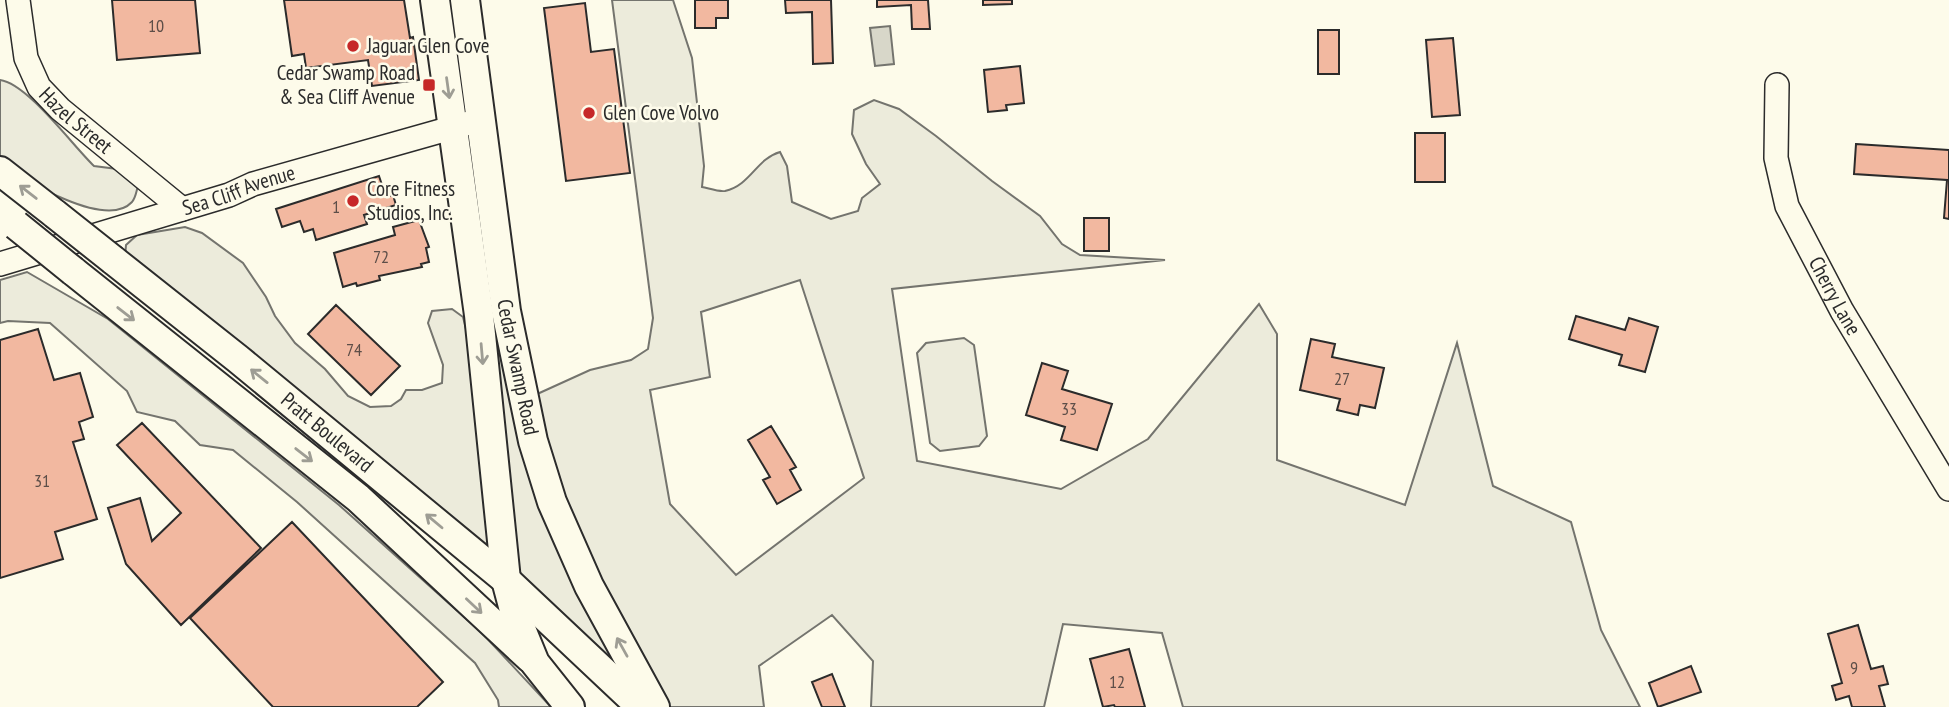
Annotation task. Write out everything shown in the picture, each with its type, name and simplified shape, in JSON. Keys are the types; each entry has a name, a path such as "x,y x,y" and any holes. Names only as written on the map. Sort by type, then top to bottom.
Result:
{"main road":[{"name":"Cedar Swamp Road","path":"435,0 479,315 506,580 535,663 570,707"},
{"name":"Cedar Swamp Road","path":"465,0 501,272 517,371 533,441 552,502 589,586 656,707"},
{"path":"455,141 472,161 484,256 488,265 501,272"},
{"name":"Pratt Boulevard","path":"0,171 239,359 506,580 641,707"},
{"name":"Pratt Boulevard","path":"8,219 358,498 535,663"}],"street":[{"name":"Hazel Street","path":"18,0 26,58 39,87 60,109 182,209"},
{"name":"Cherry Lane","path":"1777,85 1776,158 1787,206 1842,311 1949,489"},
{"name":"Sea Cliff Avenue","path":"0,264 229,195 253,184 455,141 480,120"}],"shaded area":[{"path":"612,0 673,0 692,58 704,166 702,187 722,191 734,188 765,160 780,152 787,166 792,202 831,219 858,211 862,198 880,184 866,164 852,134 854,110 874,100 899,109 936,136 1040,216 1062,244 1080,255 1165,260 892,289 917,461 1061,489 1148,439 1259,304 1277,334 1277,460 1405,505 1457,343 1493,486 1571,522 1601,630 1640,707 1183,707 1162,633 1063,624 1044,707 871,707 873,661 832,615 759,666 764,707 642,707 125,258 126,245 137,235 185,227 202,233 243,263 295,343 325,369 348,396 370,407 391,406 401,399 406,390 422,390 442,383 443,365 428,323 432,311 452,309 463,317 471,349 491,292 524,400 590,370 631,360 648,349 653,318","holes":["800,280 864,478 736,575 670,504 650,390 710,377 701,312"]},
{"path":"890,26 894,64 875,66 870,28"},
{"path":"0,80 11,84 36,103 94,166 125,170 138,186 132,202 120,209 104,210 85,206 45,190 0,162"},
{"path":"27,272 108,319 339,505 482,633 551,707 499,707 498,700 475,663 297,502 233,450 200,445 175,421 137,412 127,391 50,323 0,323 0,280"},
{"path":"964,338 974,345 987,436 979,446 940,451 930,443 917,353 926,343"}],"building":[{"path":"112,0 195,0 200,53 117,60"},
{"name":"Jaguar Glen Cove","path":"284,0 404,0 419,80 372,86 368,60 306,68 304,54 292,56"},
{"path":"695,0 728,0 728,18 716,18 716,28 695,28"},
{"path":"785,0 831,0 833,63 813,64 812,12 786,13"},
{"path":"877,0 928,0 930,29 912,29 911,5 877,7"},
{"path":"983,0 1012,0 1012,4 983,5"},
{"name":"Glen Cove Volvo","path":"585,3 591,52 614,49 630,173 566,181 544,8"},
{"path":"1318,30 1339,30 1339,74 1318,74"},
{"path":"1453,38 1460,115 1432,117 1426,40"},
{"path":"1020,66 1024,103 1006,105 1007,110 988,112 984,70"},
{"path":"1415,133 1445,133 1445,182 1415,182"},
{"path":"1856,144 1949,150 1949,219 1944,218 1947,180 1854,174"},
{"path":"379,176 386,197 393,195 396,205 364,215 367,224 316,240 313,229 304,232 300,221 282,227 276,209"},
{"path":"1084,218 1109,218 1109,251 1084,251"},
{"path":"419,220 429,247 426,248 429,262 421,264 422,267 379,276 380,280 343,287 334,253 395,235 393,227"},
{"path":"336,305 400,366 371,395 308,334"},
{"path":"1576,316 1625,330 1629,318 1658,327 1645,372 1619,365 1622,355 1569,339"},
{"path":"38,329 54,380 80,373 93,417 79,422 84,439 73,442 97,519 55,532 63,559 0,578 0,340"},
{"path":"1311,339 1335,344 1332,357 1384,368 1375,408 1360,405 1358,415 1337,410 1340,399 1300,390"},
{"path":"1042,363 1068,371 1062,389 1112,404 1097,450 1061,440 1065,427 1026,415"},
{"path":"142,423 261,548 181,625 126,564 108,508 140,498 152,541 181,513 117,445"},
{"path":"771,426 796,467 790,470 801,490 777,504 763,480 770,477 748,440"},
{"path":"292,522 443,682 417,707 273,707 190,618"},
{"path":"1858,625 1871,669 1883,666 1888,684 1879,686 1885,707 1852,707 1849,696 1836,700 1832,686 1842,683 1828,634"},
{"path":"1129,649 1145,707 1103,707 1090,659"},
{"path":"1691,666 1701,692 1658,707 1649,683"},
{"path":"832,674 845,707 822,707 812,682"}],"place":[{"name":"Jaguar Glen Cove","path":"353,46"},
{"name":"Cedar Swamp Road & Sea Cliff Avenue","path":"429,85"},
{"name":"Glen Cove Volvo","path":"589,113"},
{"name":"Core Fitness Studios, Inc.","path":"353,201"}]}
